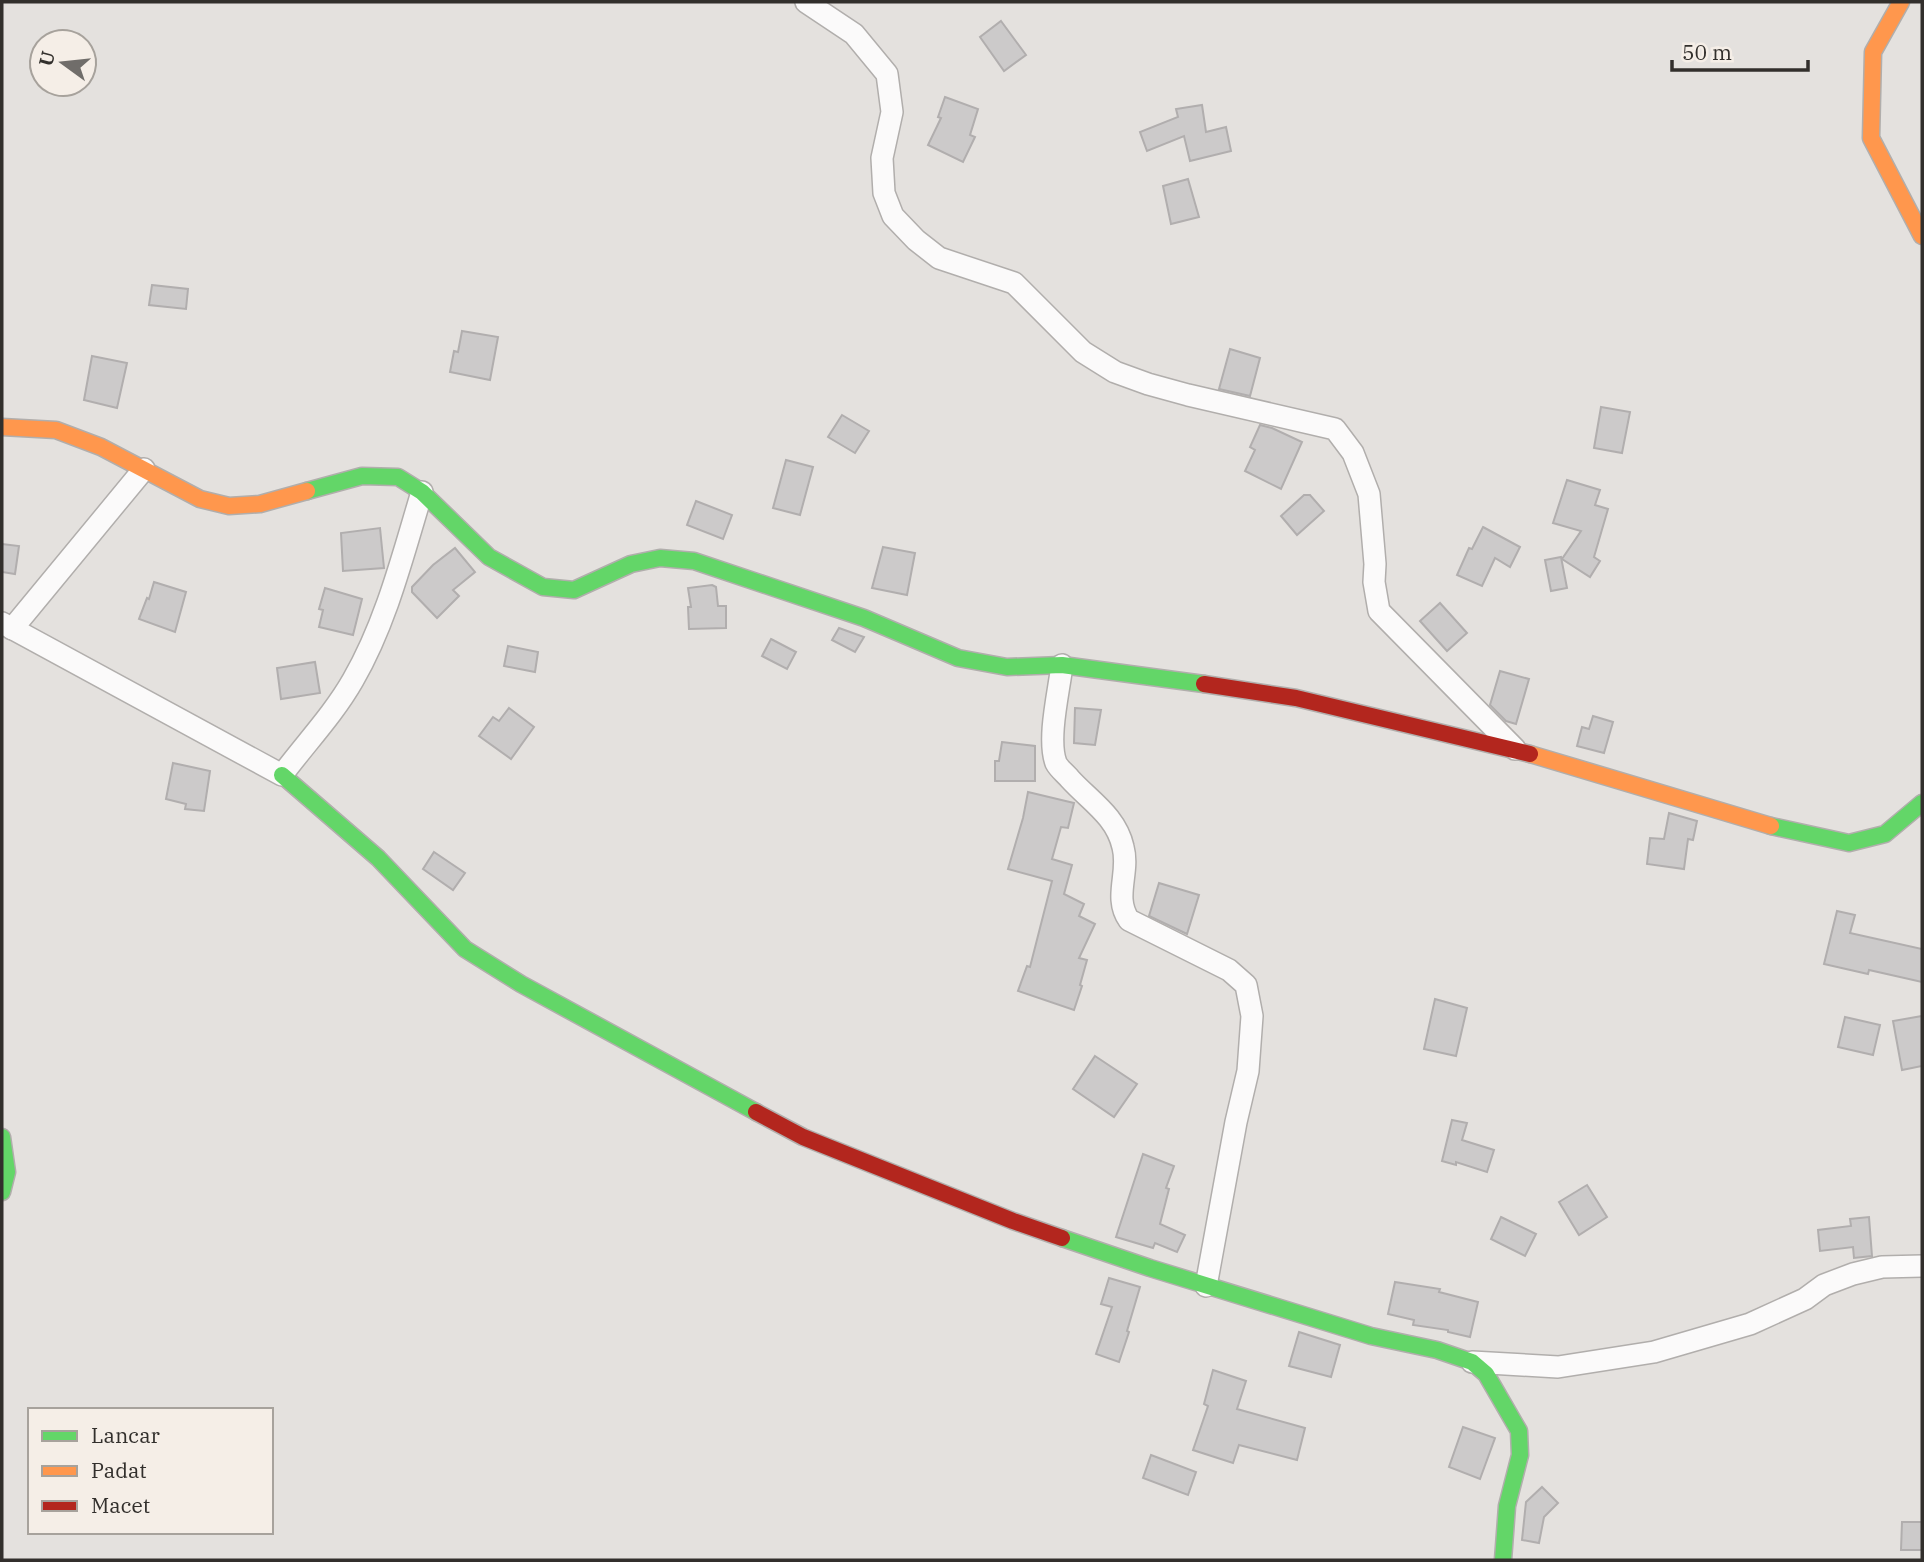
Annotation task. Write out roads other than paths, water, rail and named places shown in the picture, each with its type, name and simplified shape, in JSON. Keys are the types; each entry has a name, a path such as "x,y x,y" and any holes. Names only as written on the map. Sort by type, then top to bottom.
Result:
{"street":[{"path":"806,2 855,34 887,74 892,112 882,158 884,193 893,216 916,240 939,258 1014,283 1083,352 1115,372 1188,395 1335,429 1353,453 1369,494 1374,582 1379,611 1516,750"},
{"path":"1900,2 1873,52 1871,138 1922,236"},
{"path":"2,428 56,430 101,447 200,499 229,506 260,504 362,476 398,477 422,492 489,557 543,587 574,590 631,564 660,558 694,561 864,618 958,658 1007,667 1062,665 1136,673 1296,698 1516,750 1763,824 1849,843 1885,834 1922,803"},
{"path":"144,469 7,626 282,775 378,858 436,922 466,949 521,984 803,1137 1013,1221 1206,1286 1371,1336 1437,1350 1472,1362 1558,1367 1654,1352 1750,1324 1805,1299 1824,1285 1853,1273 1882,1267 1922,1266"},
{"path":"282,775 354,680 384,611 422,492"},
{"path":"1062,665 1053,743 1057,764 1106,813 1123,845 1125,864 1121,909 1129,920 1229,970 1246,985 1252,1016 1248,1071 1206,1286"},
{"path":"2,1137 6,1169 5,1189 2,1192"},
{"path":"1472,1362 1486,1374 1519,1431 1520,1455 1507,1506 1503,1560"}]}
